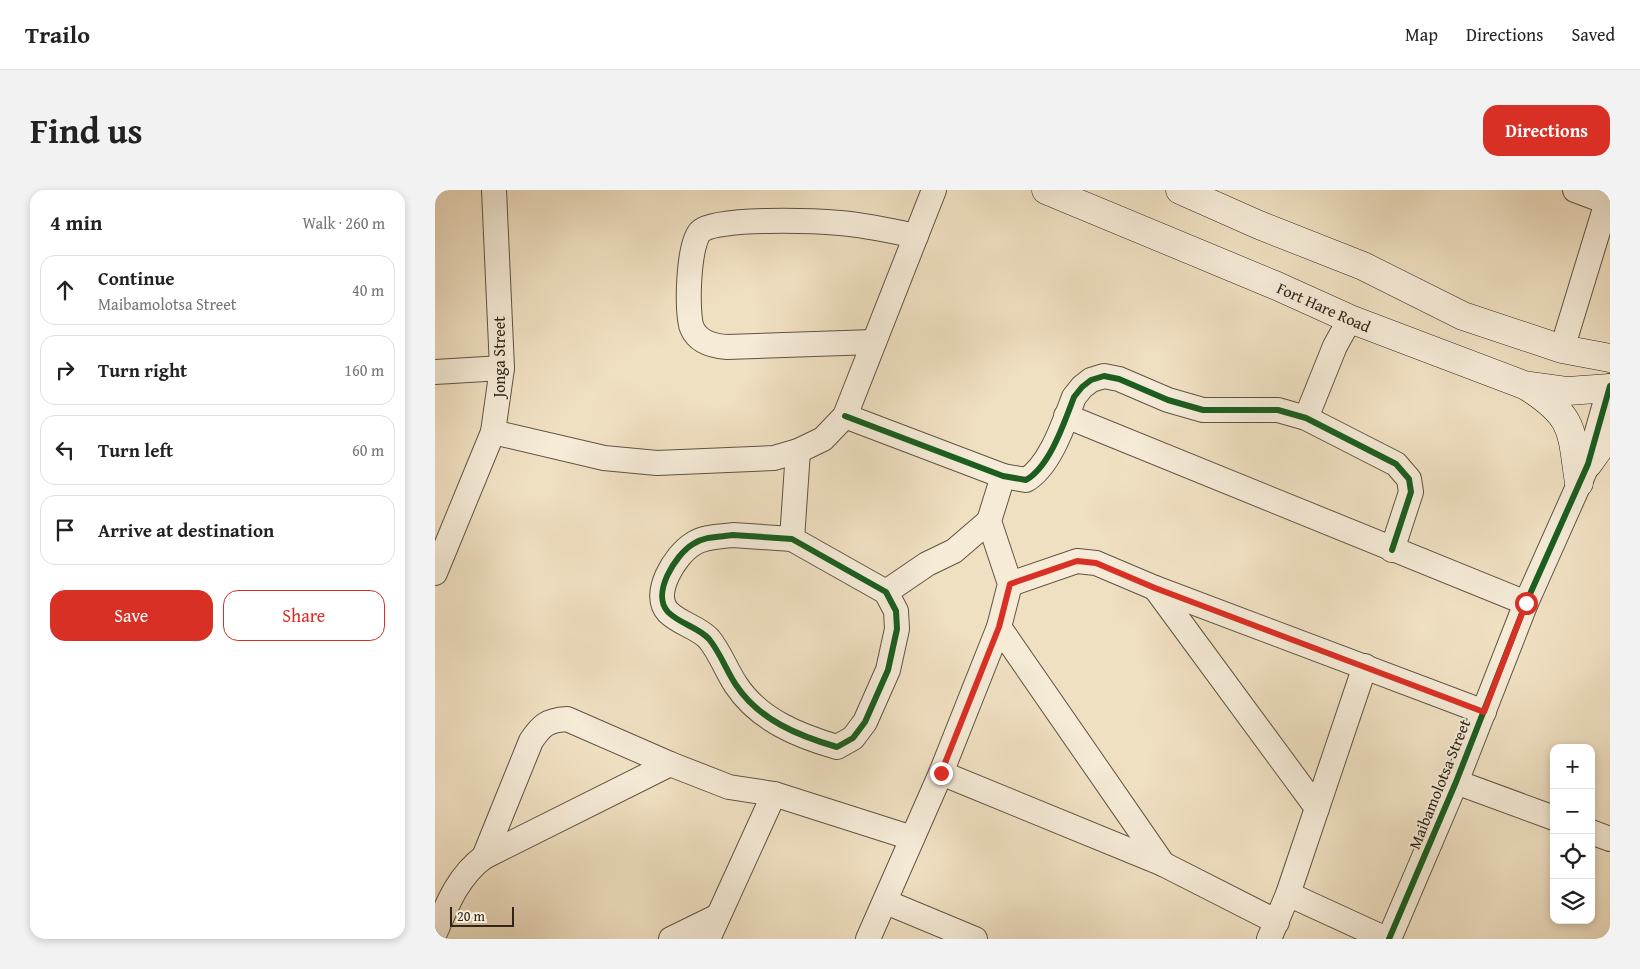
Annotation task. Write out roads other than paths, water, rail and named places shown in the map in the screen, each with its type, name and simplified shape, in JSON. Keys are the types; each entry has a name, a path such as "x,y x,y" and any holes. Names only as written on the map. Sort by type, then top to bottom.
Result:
{"main road":[{"path":"1180,190 1259,225 1363,266 1463,316 1562,349 1610,358"},
{"name":"Fort Hare Road","path":"1058,192 1350,319 1524,385 1568,391 1610,388"},
{"path":"1524,385 1551,402 1564,416 1583,474"},
{"path":"1583,474 1610,433"}],"street":[{"name":"Jonga Street","path":"435,573 493,432 502,368 494,190"},
{"path":"493,432 604,458 657,462 774,458 798,451 823,439 845,416 934,190"},
{"path":"1562,349 1608,197 1575,190"},
{"path":"874,342 727,347 712,346 701,340 692,328 689,313 691,256 694,240 700,231 722,223 840,223 916,236"},
{"path":"1306,418 1335,346 1350,319"},
{"path":"435,372 502,368"},
{"path":"845,416 1003,476 1025,480 1034,475 1043,465 1074,397 1081,387 1091,380 1104,376 1119,379 1168,400 1203,410 1278,410 1306,418 1396,464 1409,479 1411,492 1392,550"},
{"name":"Maibamolotsa Street","path":"1387,939 1456,782 1526,603 1583,474 1610,388"},
{"path":"1066,416 1526,603"},
{"path":"792,540 798,451"},
{"path":"886,592 927,564 954,551 989,521 1003,476"},
{"path":"868,939 886,902 941,773 999,627 1010,584 989,521"},
{"path":"733,535 792,540 886,592 896,611 895,648 888,670 865,722 853,738 837,747 789,730 765,716 747,700 735,683 718,650 706,636 668,612 663,603 663,590 678,558 692,544 706,538 733,535"},
{"path":"1010,584 1077,561 1096,563 1155,588 1484,712"},
{"path":"1155,588 1317,808"},
{"path":"999,627 1163,864"},
{"path":"941,773 1163,864 1273,930 1288,894 1365,666"},
{"path":"484,857 531,741 541,726 552,720 567,719 729,788 774,794 912,838"},
{"path":"435,933 448,903 471,866 484,857 670,764"},
{"path":"1456,782 1550,817"},
{"path":"708,939 774,794"},
{"path":"1595,833 1610,838"},
{"path":"1288,894 1387,939"},
{"path":"886,902 975,939"},
{"path":"671,939 718,916"}]}
